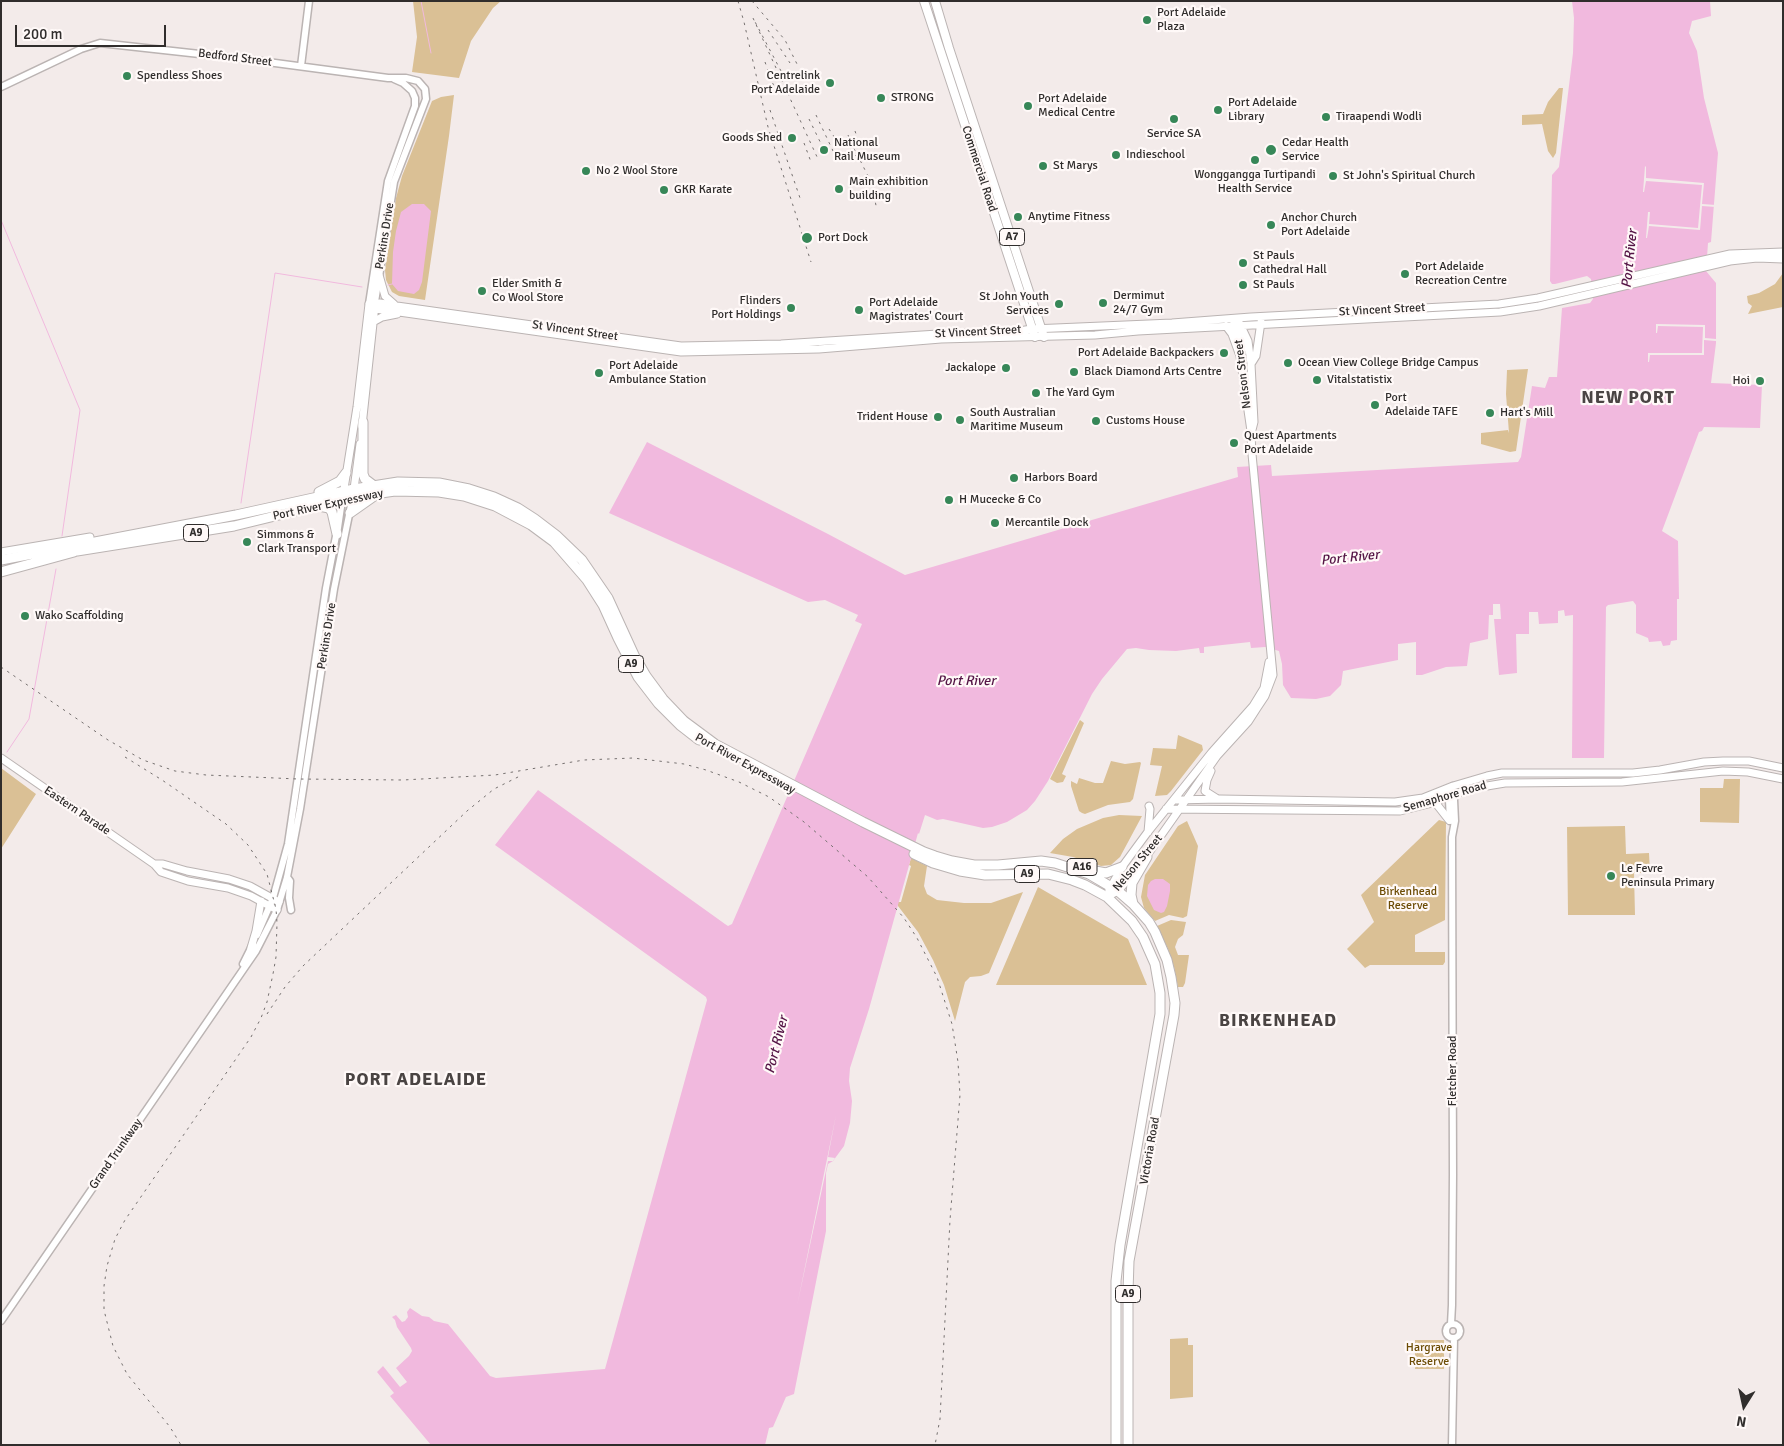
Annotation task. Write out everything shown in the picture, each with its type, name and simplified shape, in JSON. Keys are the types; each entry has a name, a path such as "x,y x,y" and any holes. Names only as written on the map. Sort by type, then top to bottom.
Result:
{"highway":[{"path":"350,513 375,490 363,474 363,422"},
{"path":"281,505 289,500 325,490 340,481 346,473"},
{"name":"Port River Expressway","path":"1,560 281,505 353,493 375,490 413,490 464,496 495,506 531,525 554,542 587,580 603,604 638,677 658,703 695,737 922,858 985,874 1032,873 1060,877 1085,885 1107,897"},
{"name":"Port River Expressway","path":"1,566 74,552 216,530 316,506 343,495"},
{"path":"316,506 329,508 332,512 336,535"},
{"path":"90,537 164,529"},
{"path":"1,572 74,552"},
{"name":"A16","path":"1133,904 1130,894 1132,883 1147,857"},
{"name":"A16","path":"1041,861 1056,860 1101,873 1110,873 1122,867"},
{"name":"Port River Expressway","path":"945,863 998,865 1041,861 1073,868 1111,886"},
{"name":"Victoria Road","path":"1111,886 1133,904 1149,922 1162,947 1171,977 1175,1003 1171,1036 1129,1261 1128,1445"},
{"name":"Victoria Road","path":"1107,897 1132,921 1143,937 1155,964 1160,993 1160,1014 1120,1245 1116,1294"},
{"path":"1116,1294 1128,1292"},
{"name":"A9","path":"1116,1294 1116,1445"}],"main road":[{"name":"Commercial Road","path":"924,1 1034,333"},
{"name":"Commercial Road","path":"935,1 1043,333"},
{"path":"951,83 959,79"},
{"path":"976,158 984,155"},
{"path":"1716,261 1757,252 1783,252"},
{"path":"1716,261 1757,258 1783,259"},
{"name":"St Vincent Street","path":"373,305 681,352 819,349 1034,333 1260,325 1432,311 1527,300 1716,261"},
{"name":"St Vincent Street","path":"1043,333 1261,316 1517,310 1590,295 1716,261"},
{"path":"373,322 378,318 396,315 398,310 385,296 379,275"},
{"name":"Perkins Drive","path":"353,493 363,422 373,305"},
{"name":"Perkins Drive","path":"343,495 373,305"},
{"path":"1251,364 1256,356 1261,316"},
{"name":"Nelson Street","path":"1232,318 1248,341 1254,422 1251,434"},
{"path":"1226,326 1232,334 1240,356"},
{"name":"Nelson Street","path":"1111,886 1147,857 1217,756 1248,722 1265,696 1273,675 1251,434 1240,356 1243,348 1239,326"},
{"path":"1,552 90,537"},
{"name":"Nelson Street","path":"1107,897 1122,867 1166,809 1212,752 1253,706 1264,688 1270,655"},
{"path":"1217,756 1207,780 1205,791 1220,799"},
{"name":"Eastern Parade","path":"1,758 154,864 161,872 188,881 228,888 270,906 276,903"},
{"name":"Semaphore Road","path":"1174,800 1395,802 1423,798 1453,786 1502,773 1633,773 1718,761 1749,761 1783,768"},
{"name":"Semaphore Road","path":"1166,809 1373,811 1412,809 1469,789 1505,783 1622,782 1723,771 1748,772 1783,779"},
{"path":"1433,802 1449,820"},
{"path":"1148,833 1149,806"},
{"name":"Eastern Parade","path":"154,864 163,864 187,871 229,879 250,886 276,903"},
{"path":"251,948 261,901"}],"street":[{"path":"301,66 309,1"},
{"name":"Bedford Street","path":"1,87 81,49 100,43 388,78"},
{"name":"Perkins Drive","path":"373,305 394,182 424,106 426,96 424,87 418,81 406,78 388,78"},
{"name":"Perkins Drive","path":"373,305 388,181 415,106 415,98 410,89 401,82 388,78"},
{"name":"Perkins Drive","path":"276,903 287,876 300,809 334,589 353,493"},
{"name":"Perkins Drive","path":"276,903 279,878 290,835 326,588 343,495"},
{"name":"Fletcher Road","path":"1453,786 1452,796 1449,800 1449,820 1452,838 1453,1325"},
{"name":"Fletcher Road","path":"1452,796 1454,800 1455,821 1452,838"},
{"path":"287,876 290,881 289,898 291,910"},
{"name":"Grand Trunkway","path":"1,1321 256,951 276,903"},
{"name":"Grand Trunkway","path":"231,988 270,906"},
{"path":"1451,1338 1460,1333 1460,1329 1453,1325 1448,1326 1446,1331 1451,1338 1452,1445"}],"green space":[{"path":"413,1 501,1 493,8 471,41 459,78 412,72 417,37"},
{"path":"1559,88 1563,88 1556,153 1553,158 1548,151 1542,124 1522,125 1522,115 1543,114 1548,102"},
{"path":"454,95 425,300 399,296 392,292 386,280 385,270 396,198 402,176 432,101"},
{"path":"1783,273 1783,307 1748,314 1752,306 1748,303 1747,296 1759,293 1775,284"},
{"path":"1528,369 1516,451 1510,452 1481,444 1481,433 1508,430 1509,433 1506,394 1507,370"},
{"path":"1080,720 1084,723 1062,774 1066,776 1063,782 1057,783 1050,779"},
{"path":"1178,735 1202,745 1203,750 1167,795 1155,796 1162,766 1150,765 1153,748 1176,749"},
{"path":"1111,761 1125,764 1141,763 1133,799 1130,802 1108,805 1085,814 1082,813 1079,811 1071,781 1077,784 1079,778 1095,783 1103,783"},
{"path":"1,768 36,794 1,849"},
{"path":"1724,779 1740,779 1739,823 1700,822 1700,788 1723,788"},
{"path":"1119,815 1142,816 1120,857 1111,865 1101,866 1073,857 1050,853 1063,839 1077,829 1103,818"},
{"name":"Birkenhead Reserve","path":"1439,820 1446,822 1445,920 1415,935 1415,952 1445,952 1445,962 1443,965 1370,965 1365,968 1347,949 1374,922 1361,895"},
{"path":"1187,821 1198,846 1187,916 1183,918 1169,915 1155,921 1144,908 1141,897 1145,875 1178,826"},
{"path":"1625,826 1626,854 1649,853 1650,873 1634,873 1635,915 1568,915 1567,827"},
{"path":"911,858 927,866 924,886 927,894 937,900 991,903 1023,892 989,973 970,977 965,982 955,1021 944,985 933,960 918,932 898,906 898,902 901,902 911,866 909,865"},
{"path":"1038,887 1128,939 1147,985 996,985"},
{"path":"1171,920 1186,922 1183,935 1178,939 1175,947 1178,955 1189,955 1183,987 1178,987 1168,949 1157,926"},
{"path":"1188,1338 1188,1345 1193,1345 1193,1397 1170,1399 1170,1339"},
{"name":"Hargrave Reserve","path":"1415,1340 1444,1340 1444,1369 1415,1369"}],"water":[{"name":"Port River","path":"1572,1 1710,1 1711,16 1692,21 1689,33 1697,51 1704,98 1718,153 1711,242 1708,243 1706,271 1716,283 1716,343 1711,383 1762,385 1760,428 1704,427 1699,432 1662,531 1678,541 1679,599 1677,599 1677,640 1671,641 1670,645 1663,646 1661,641 1649,642 1648,638 1636,633 1636,605 1633,601 1608,605 1606,607 1604,758 1572,758 1573,615 1565,616 1564,610 1558,611 1558,623 1539,624 1538,612 1529,612 1529,634 1516,634 1517,673 1499,675 1494,619 1501,619 1500,604 1493,604 1493,615 1489,615 1488,639 1470,643 1467,666 1446,667 1422,675 1416,675 1416,642 1398,644 1398,660 1343,671 1341,685 1330,696 1316,699 1291,698 1283,685 1279,651 1265,647 1251,648 1250,642 1204,647 1204,653 1200,653 1199,648 1176,651 1127,649 1092,694 1048,781 1027,810 1007,822 983,828 943,819 937,820 925,815 918,833 869,1009 850,1068 849,1081 852,1101 850,1123 844,1146 833,1161 828,1164 826,1173 826,1231 794,1394 786,1397 773,1427 769,1428 765,1445 431,1445 390,1396 394,1393 377,1372 383,1366 400,1387 407,1382 396,1368 412,1351 392,1317 396,1315 402,1322 405,1321 410,1308 422,1316 448,1324 490,1376 496,1378 605,1369 707,1000 706,997 495,845 538,790 725,924 728,926 732,924 862,624 855,621 858,615 825,600 808,602 609,513 647,442 905,575 1238,477 1237,467 1271,465 1272,476 1518,462 1521,457 1532,386 1545,388 1549,377 1557,377 1562,308 1590,303 1593,299 1591,279 1587,276 1555,284 1552,284 1550,281 1552,175 1559,167 1573,53 1574,18"},
{"path":"412,204 424,204 431,211 422,282 419,290 414,294 398,291 392,284 396,231 401,212"},
{"path":"1155,879 1163,879 1170,884 1167,906 1164,912 1161,913 1154,910 1147,896 1148,885"}],"pier":[{"path":"1645,166 1646,178 1704,183 1702,204 1716,205 1716,207 1702,206 1700,230 1649,226 1646,238 1648,212 1650,212 1649,224 1698,228 1702,185 1646,181 1643,192"},
{"path":"1656,324 1705,325 1705,338 1716,339 1716,341 1704,340 1704,355 1650,355 1648,362 1648,353 1702,353 1703,327 1658,326 1656,333"},
{"path":"836,1115 828,1157 835,1158 833,1161 828,1161 797,1306"}],"waterway":[{"path":"421,1 431,53"},
{"path":"1,220 80,410 62,536"},
{"path":"241,503 275,273 362,287"},
{"path":"388,285 392,284"},
{"path":"7,752 29,719 56,569"}],"railway":[{"path":"738,1 768,127 811,262"},
{"path":"752,1 785,40 797,64"},
{"path":"781,71 753,18 818,159"},
{"path":"768,30 790,63"},
{"path":"765,62 777,95"},
{"path":"770,110 800,198"},
{"path":"816,115 834,153"},
{"path":"809,119 827,156"},
{"path":"829,129 835,138 852,151 861,162 871,182 877,210"},
{"path":"855,131 866,162"},
{"path":"848,135 855,151"},
{"path":"804,143 811,162"},
{"path":"1,667 108,740 143,760 175,771 206,775 298,779 403,780 495,775 584,760 633,758 684,764 739,782 769,797 804,822 868,877 904,918 917,938 937,977 952,1024 958,1062 960,1095 950,1220 940,1419 935,1445"},
{"path":"125,757 226,824 248,845 267,874 276,909 276,957 267,1002 261,1018 251,1037 125,1220 115,1239 107,1266 104,1286 104,1310 113,1346 127,1374 170,1427 181,1445"},
{"path":"267,1014 285,987 303,966 467,811 494,789 522,775"},
{"path":"1783,856 1783,1021"}],"place":[{"name":"Port Adelaide Plaza","path":"1147,20"},
{"name":"Spendless Shoes","path":"127,76"},
{"name":"Centrelink Port Adelaide","path":"830,83"},
{"name":"STRONG","path":"881,98"},
{"name":"Port Adelaide Medical Centre","path":"1028,106"},
{"name":"Port Adelaide Library","path":"1218,110"},
{"name":"Tiraapendi Wodli","path":"1326,117"},
{"name":"Service SA","path":"1174,119"},
{"name":"Goods Shed","path":"792,138"},
{"name":"National Rail Museum","path":"824,150"},
{"name":"Cedar Health Service","path":"1271,150"},
{"name":"Indieschool","path":"1116,155"},
{"name":"Wonggangga Turtipandi Health Service","path":"1255,160"},
{"name":"St Marys","path":"1043,166"},
{"name":"No 2 Wool Store","path":"586,171"},
{"name":"St John's Spiritual Church","path":"1333,176"},
{"name":"Main exhibition building","path":"839,189"},
{"name":"GKR Karate","path":"664,190"},
{"name":"Anytime Fitness","path":"1018,217"},
{"name":"Anchor Church Port Adelaide","path":"1271,225"},
{"name":"Port Dock","path":"807,238"},
{"name":"St Pauls Cathedral Hall","path":"1243,263"},
{"name":"Port Adelaide Recreation Centre","path":"1405,274"},
{"name":"St Pauls","path":"1243,285"},
{"name":"Elder Smith & Co Wool Store","path":"482,291"},
{"name":"Dermimut 24/7 Gym","path":"1103,303"},
{"name":"St John Youth Services","path":"1059,304"},
{"name":"Flinders Port Holdings","path":"791,308"},
{"name":"Port Adelaide Magistrates' Court","path":"859,310"},
{"name":"Port Adelaide Backpackers","path":"1224,353"},
{"name":"Ocean View College Bridge Campus","path":"1288,363"},
{"name":"Jackalope","path":"1006,368"},
{"name":"Black Diamond Arts Centre","path":"1074,372"},
{"name":"Port Adelaide Ambulance Station","path":"599,373"},
{"name":"Vitalstatistix","path":"1317,380"},
{"name":"Hoi","path":"1760,381"},
{"name":"The Yard Gym","path":"1036,393"},
{"name":"Port Adelaide TAFE","path":"1375,405"},
{"name":"Hart's Mill","path":"1490,413"},
{"name":"Trident House","path":"938,417"},
{"name":"South Australian Maritime Museum","path":"960,420"},
{"name":"Customs House","path":"1096,421"},
{"name":"Quest Apartments Port Adelaide","path":"1234,443"},
{"name":"Harbors Board","path":"1014,478"},
{"name":"H Mucecke & Co","path":"949,500"},
{"name":"Mercantile Dock","path":"995,523"},
{"name":"Simmons & Clark Transport","path":"247,542"},
{"name":"Wako Scaffolding","path":"25,616"},
{"name":"Le Fevre Peninsula Primary","path":"1611,876"}],"district":[{"name":"NEW PORT","path":"1628,398"},
{"name":"BIRKENHEAD","path":"1278,1021"},
{"name":"PORT ADELAIDE","path":"416,1080"}]}
